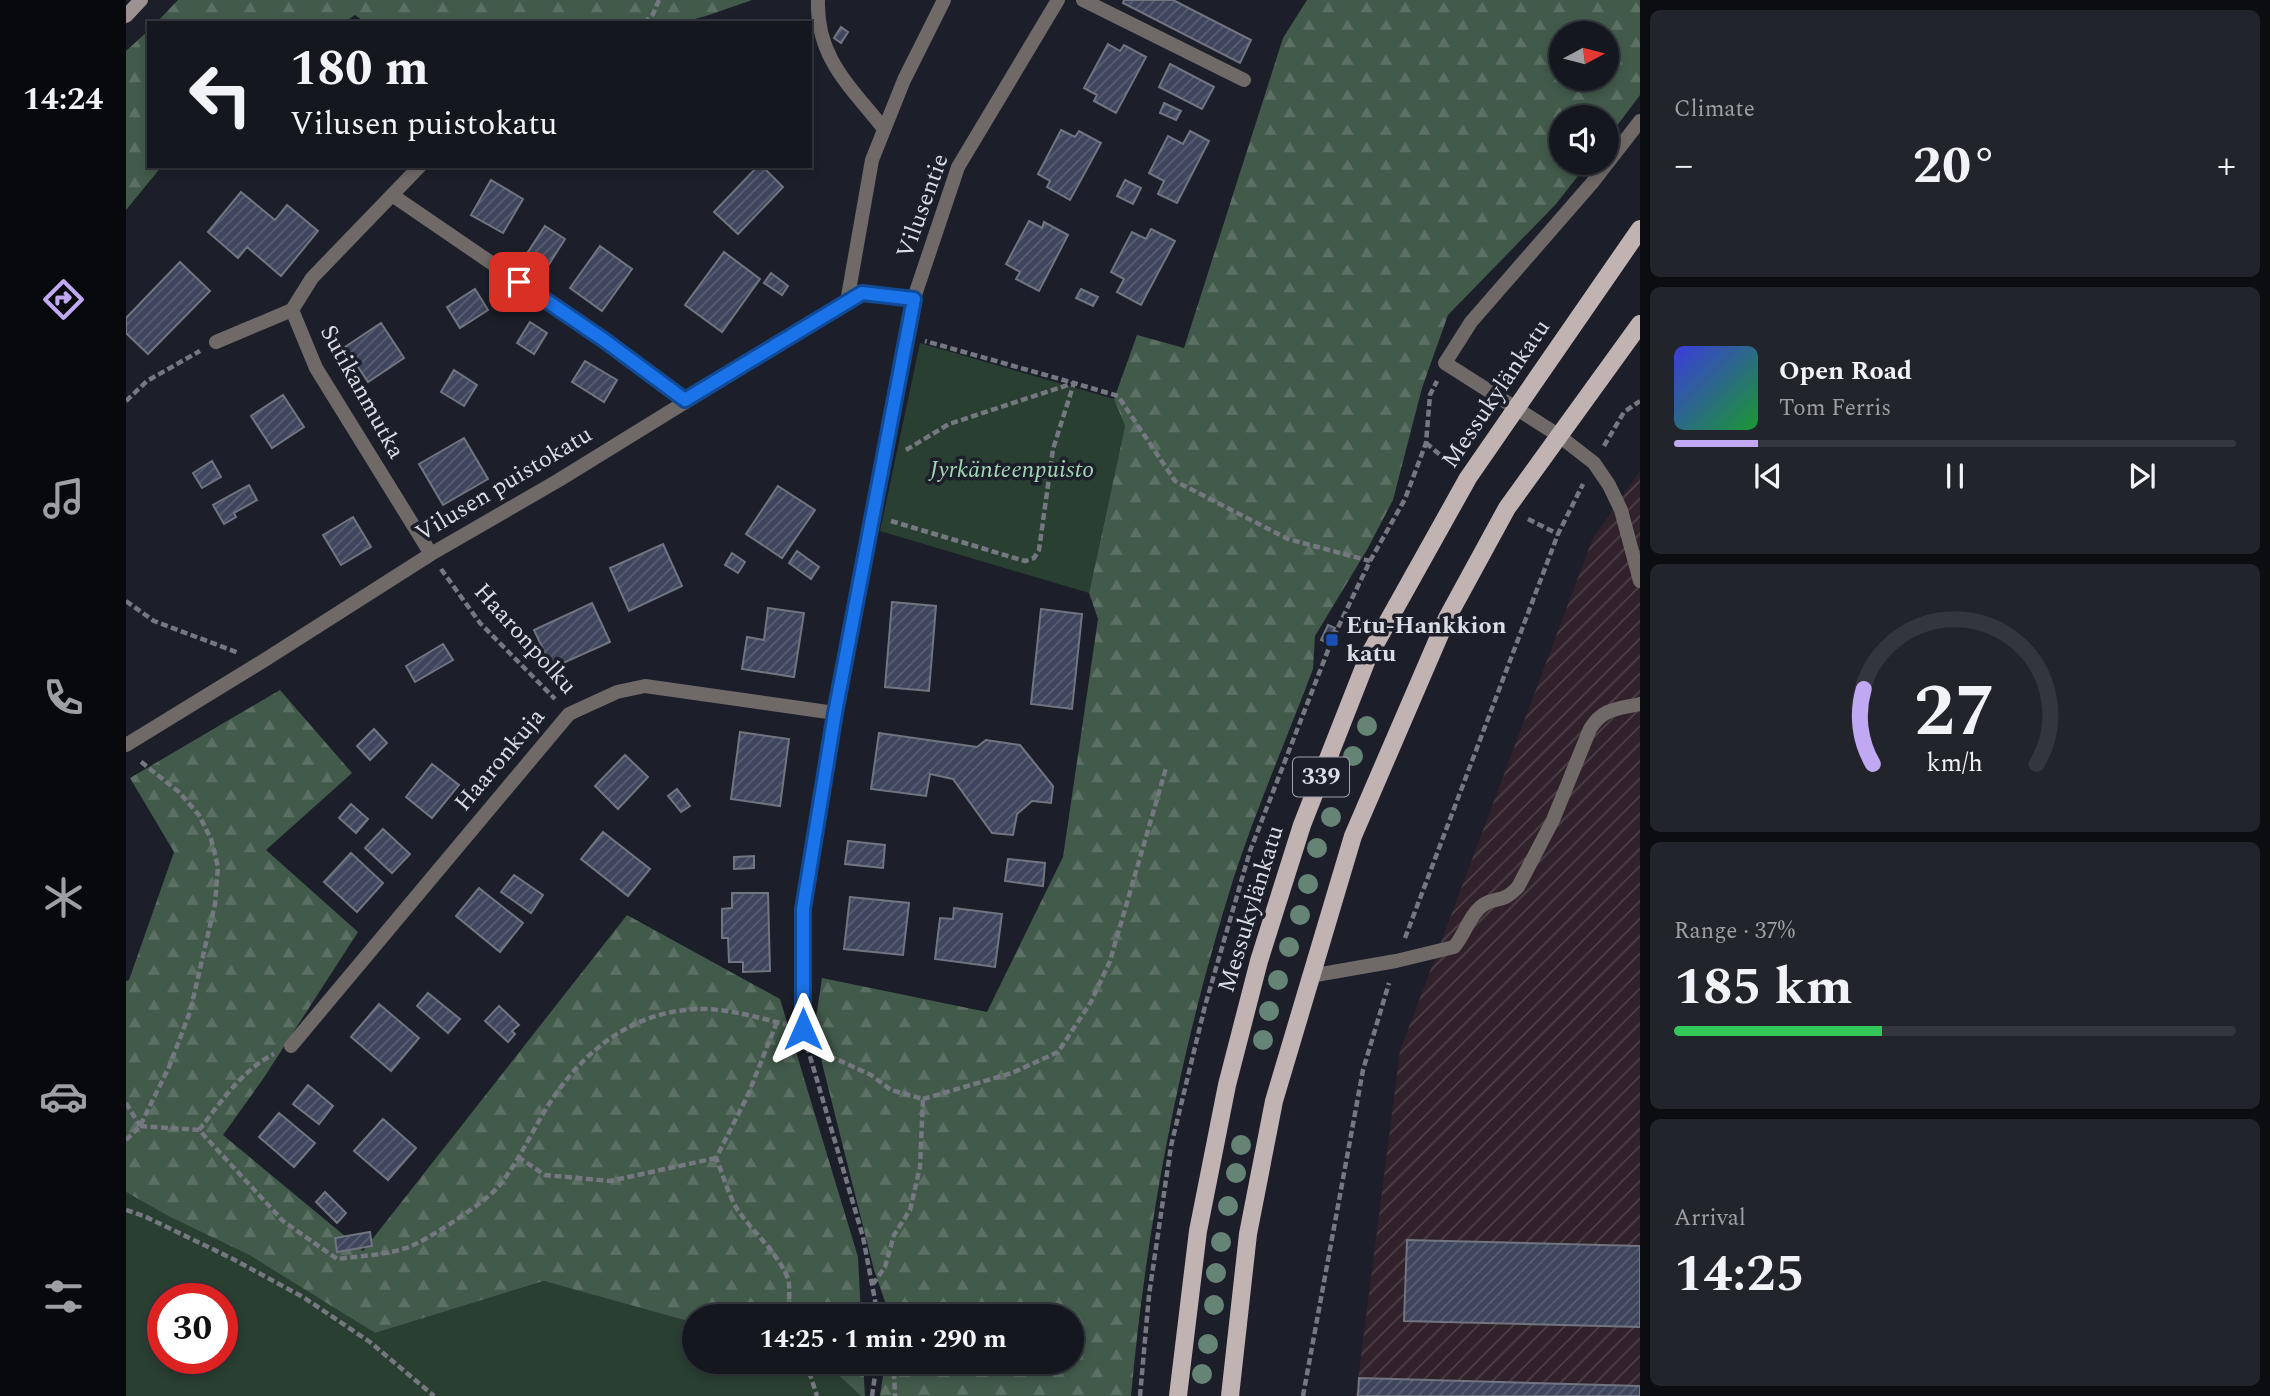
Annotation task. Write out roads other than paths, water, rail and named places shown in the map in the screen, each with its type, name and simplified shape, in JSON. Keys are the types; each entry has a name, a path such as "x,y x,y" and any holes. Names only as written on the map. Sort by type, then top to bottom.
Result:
{"main road":[{"path":"126,16 141,0"},
{"name":"Messukylänkatu","path":"1178,1396 1198,1231 1227,1085 1259,961 1302,825 1368,657 1468,478 1640,229"},
{"name":"339","path":"1230,1396 1248,1234 1271,1114 1353,836 1447,618 1507,508 1640,324"}],"street":[{"path":"818,0 817,20 822,41 833,64 884,129"},
{"path":"847,302 872,160 904,80 944,0"},
{"name":"Vilusentie","path":"803,1029 803,909 835,713 914,299 958,167 1058,0"},
{"path":"1083,0 1244,80"},
{"path":"1640,121 1592,183 1471,322 1445,363 1558,435 1594,463 1621,510 1640,581"},
{"name":"Sutikanmutka","path":"418,168 312,278 292,310 316,368 431,554"},
{"path":"392,195 604,340 685,400"},
{"name":"Vilusen puistokatu","path":"126,745 431,554 559,480 862,293 914,299"},
{"path":"216,342 292,310"},
{"name":"Haaronkuja","path":"291,1046 569,714 617,692 645,686 835,713"},
{"path":"1310,976 1396,961 1454,947 1484,904 1509,896 1518,887 1553,820 1597,718 1605,712 1640,704"}],"place":[{"name":"Etu-Hankkion katu","path":"1332,640"}],"park label":[{"name":"Jyrkänteenpuisto","path":"1012,470"}]}
